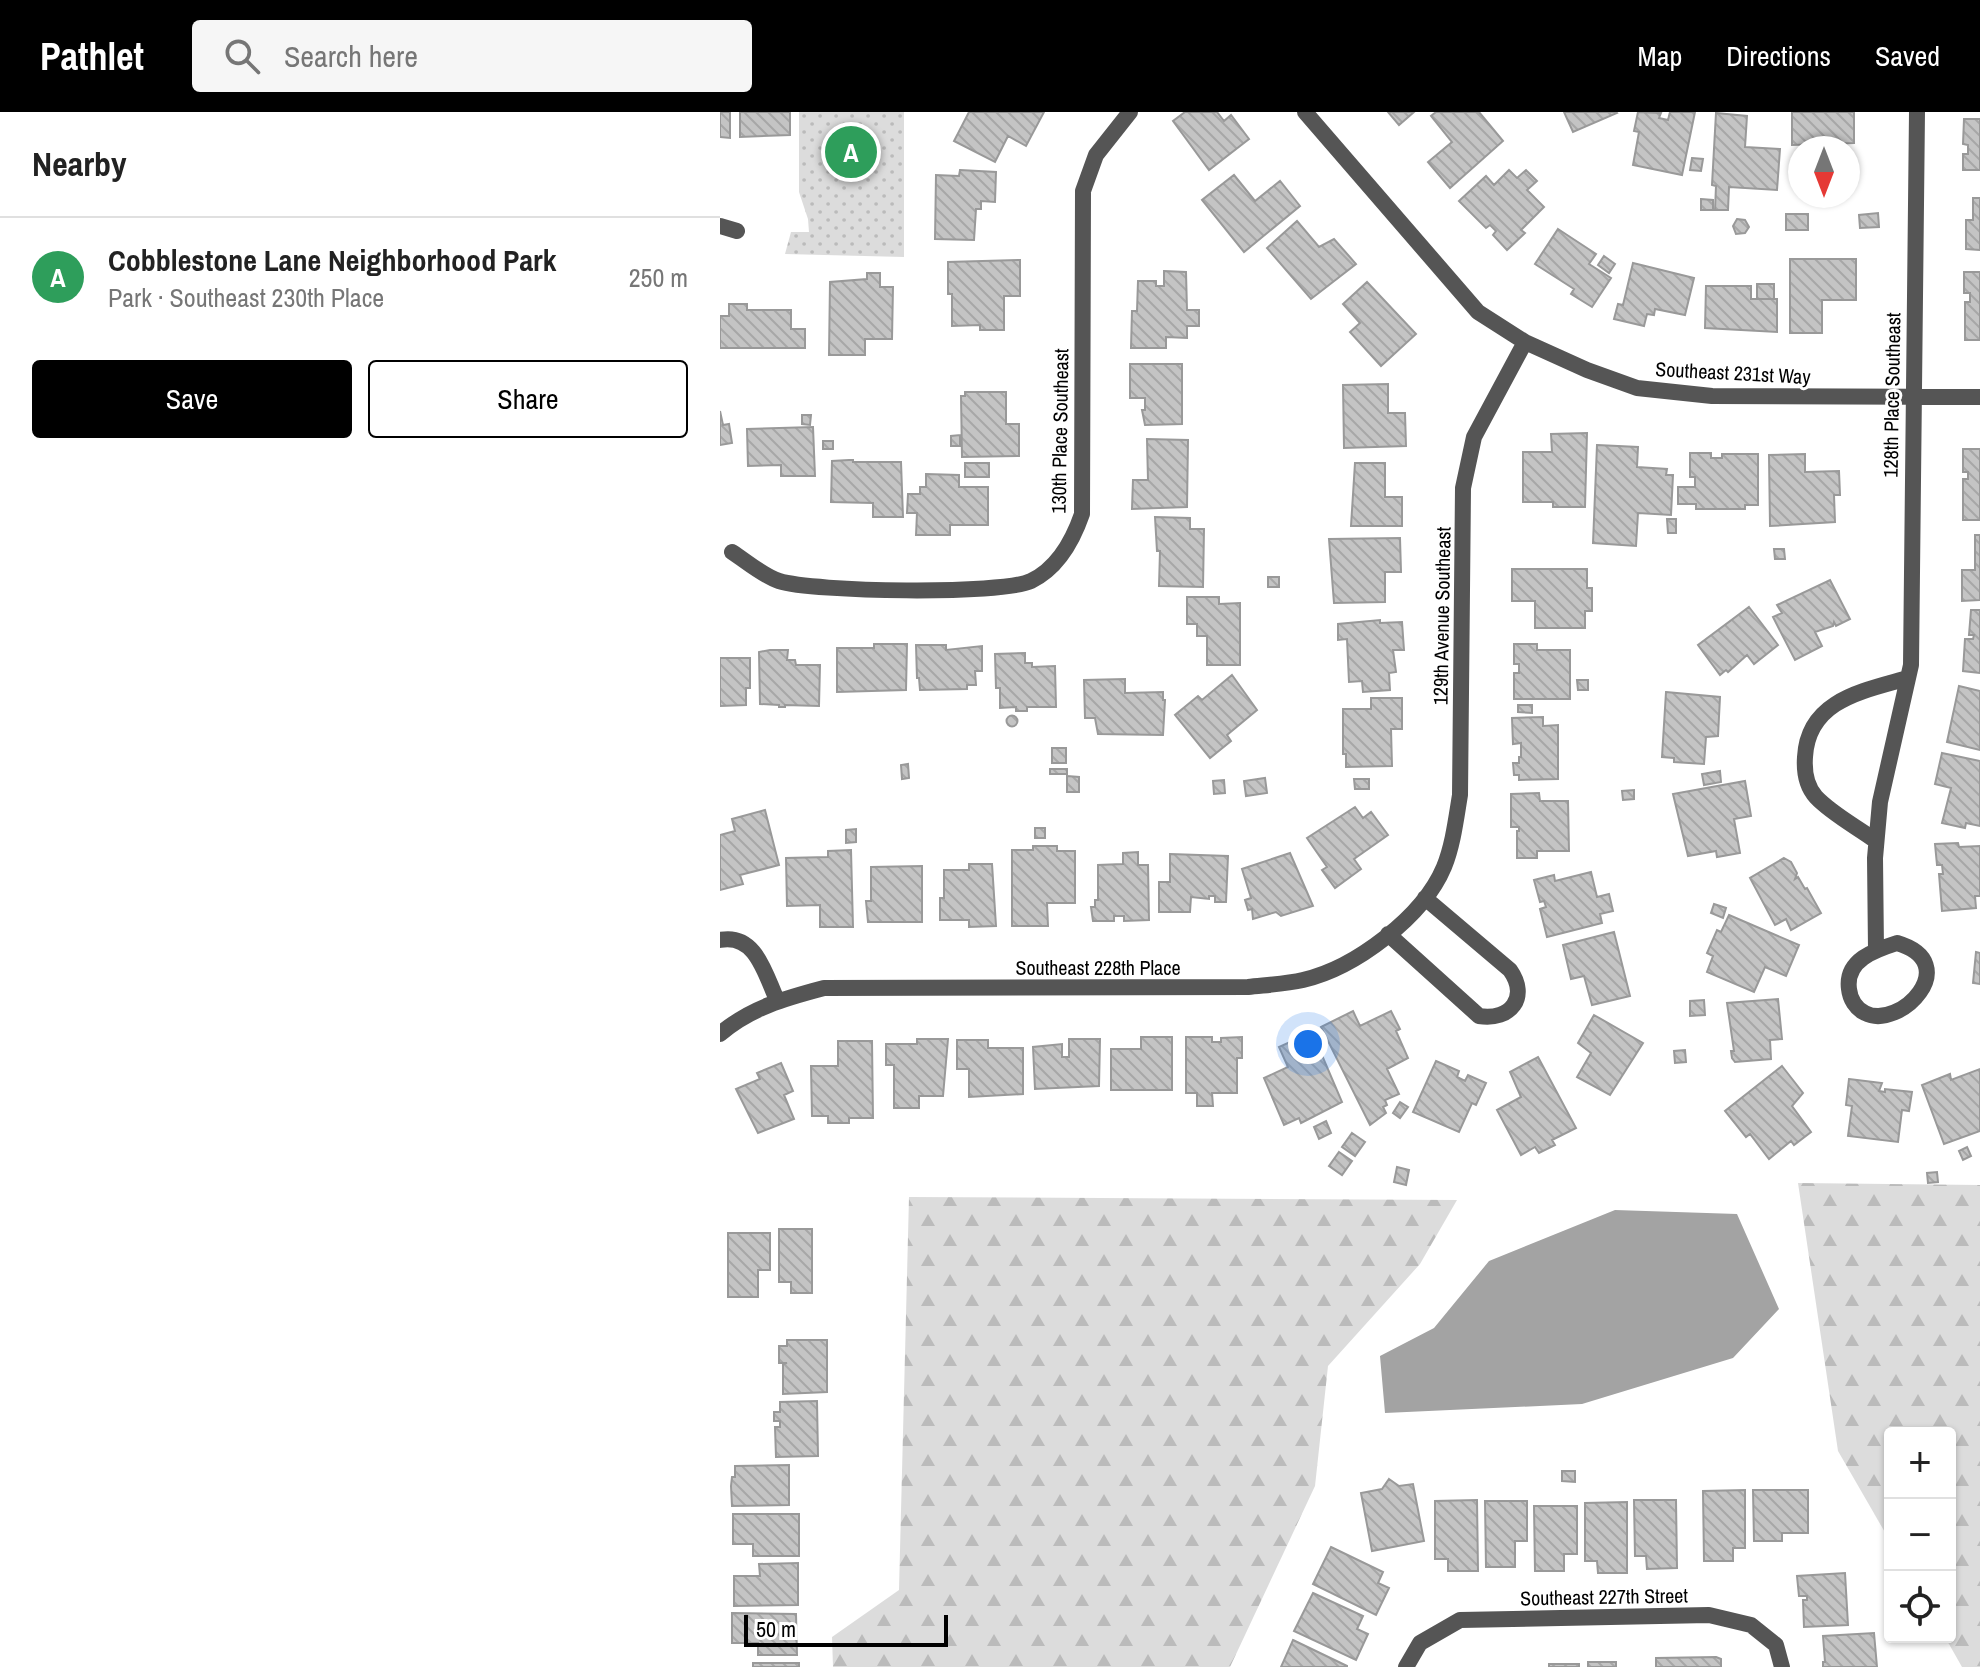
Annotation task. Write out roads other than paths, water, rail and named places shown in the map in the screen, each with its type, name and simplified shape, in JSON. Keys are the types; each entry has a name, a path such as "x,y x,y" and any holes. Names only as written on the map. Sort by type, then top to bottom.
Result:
{"street":[{"name":"130th Place Southeast","path":"732,552 777,581 828,589 1000,588 1032,581 1063,554 1082,514 1083,191 1096,155 1130,112"},
{"name":"Southeast 231st Way","path":"1305,112 1478,312 1525,342 1587,370 1637,388 1712,396 1980,397"},
{"name":"128th Place Southeast","path":"1876,950 1876,841 1880,802 1911,665 1917,112"},
{"path":"720,226 737,231"},
{"name":"129th Avenue Southeast","path":"1404,922 1425,898 1444,868 1454,834 1460,795 1463,488 1474,437 1525,342"},
{"path":"1876,841 1818,799 1808,786 1804,766 1805,747 1811,728 1829,707 1847,695 1908,678"},
{"path":"1388,934 1479,1016 1501,1016 1510,1010 1519,990 1510,970 1425,898"},
{"name":"Southeast 228th Place","path":"720,1034 730,1025 777,1000 824,988 1248,987 1305,980 1352,960 1404,922"},
{"path":"720,940 729,938 751,947 777,1000"},
{"path":"1897,943 1910,947 1926,965 1927,978 1924,990 1916,1000 1877,1017 1855,1006 1848,982 1851,970 1859,960 1876,950 1897,943"},
{"name":"Southeast 227th Street","path":"1406,1667 1420,1643 1460,1620 1709,1615 1751,1625 1776,1645 1782,1667"}],"place":[{"name":"Cobblestone Lane Neighborhood Park","path":"851,152"}]}
